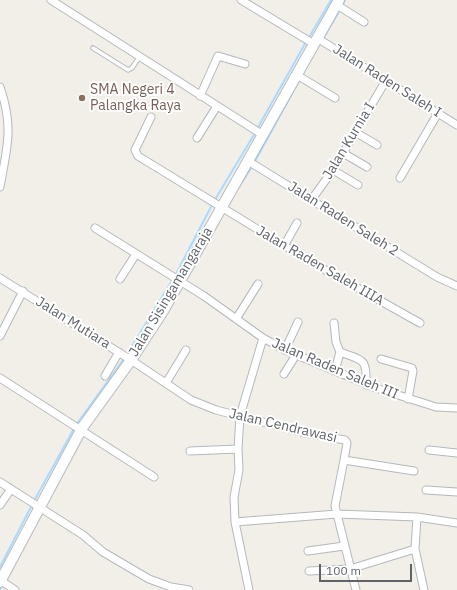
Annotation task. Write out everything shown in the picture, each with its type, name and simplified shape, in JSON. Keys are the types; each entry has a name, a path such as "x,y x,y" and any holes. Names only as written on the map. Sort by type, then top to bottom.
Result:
{"street":[{"path":"51,0 62,3 200,96 263,135"},
{"name":"Jalan Raden Saleh I","path":"241,0 316,41 457,125"},
{"path":"338,2 364,22"},
{"name":"Jalan Sisingamangaraja","path":"0,581 82,428 132,360 181,281 338,2"},
{"path":"200,96 218,56 245,64"},
{"path":"297,75 336,98"},
{"name":"Jalan Kurnia I","path":"312,199 334,170 385,82"},
{"path":"0,87 7,109 9,132 0,187"},
{"path":"197,138 217,106"},
{"path":"400,178 438,113"},
{"name":"Jalan Raden Saleh IIIA","path":"151,117 135,150 135,153 284,246 420,323"},
{"path":"355,132 377,145"},
{"path":"343,153 367,167"},
{"name":"Jalan Raden Saleh 2","path":"248,161 437,277 457,286"},
{"path":"334,170 358,185"},
{"path":"284,246 297,223"},
{"name":"Jalan Raden Saleh III","path":"95,228 181,281 263,338 285,350 366,385 436,407 457,408"},
{"path":"120,279 136,254"},
{"name":"Jalan Mutiara","path":"0,278 23,291 166,383"},
{"path":"236,319 258,284"},
{"path":"0,336 23,291"},
{"path":"285,350 298,322"},
{"path":"334,323 336,342 340,352 335,371"},
{"path":"249,590 235,522 234,497 239,470 238,450 240,416 263,338"},
{"path":"166,383 186,350"},
{"path":"105,376 119,352"},
{"path":"340,352 364,363 366,368 366,385"},
{"path":"284,374 296,355"},
{"path":"381,358 412,368 413,370 408,399"},
{"path":"0,378 82,428 154,477"},
{"name":"Jalan Cendrawasi","path":"166,383 182,395 200,404 240,416 345,440 347,443 344,460"},
{"path":"190,451 238,450"},
{"path":"429,450 457,453"},
{"path":"356,590 335,506 344,460 414,471"},
{"path":"0,482 83,535 103,552 149,579 171,587 189,590"},
{"path":"0,505 11,489"},
{"path":"426,490 457,492"},
{"path":"235,522 337,514 417,517 457,523"},
{"path":"417,517 415,549 424,590"},
{"path":"308,551 344,546"},
{"path":"308,571 350,569 415,549"},
{"path":"0,581 15,590"}],"lane":[{"path":"93,48 128,70 132,68 140,56"}],"waterway":[{"path":"308,39 331,0"},
{"path":"342,6 345,0"},
{"path":"323,39 340,10"},
{"path":"257,129 306,42"},
{"path":"239,187 253,165 300,79"},
{"path":"175,276 213,203 255,133"},
{"path":"34,501 76,425 126,356 173,279"},
{"path":"0,567 32,505"},
{"path":"0,590 2,585"}],"place":[{"name":"SMA Negeri 4 Palangka Raya","path":"82,98"}]}
